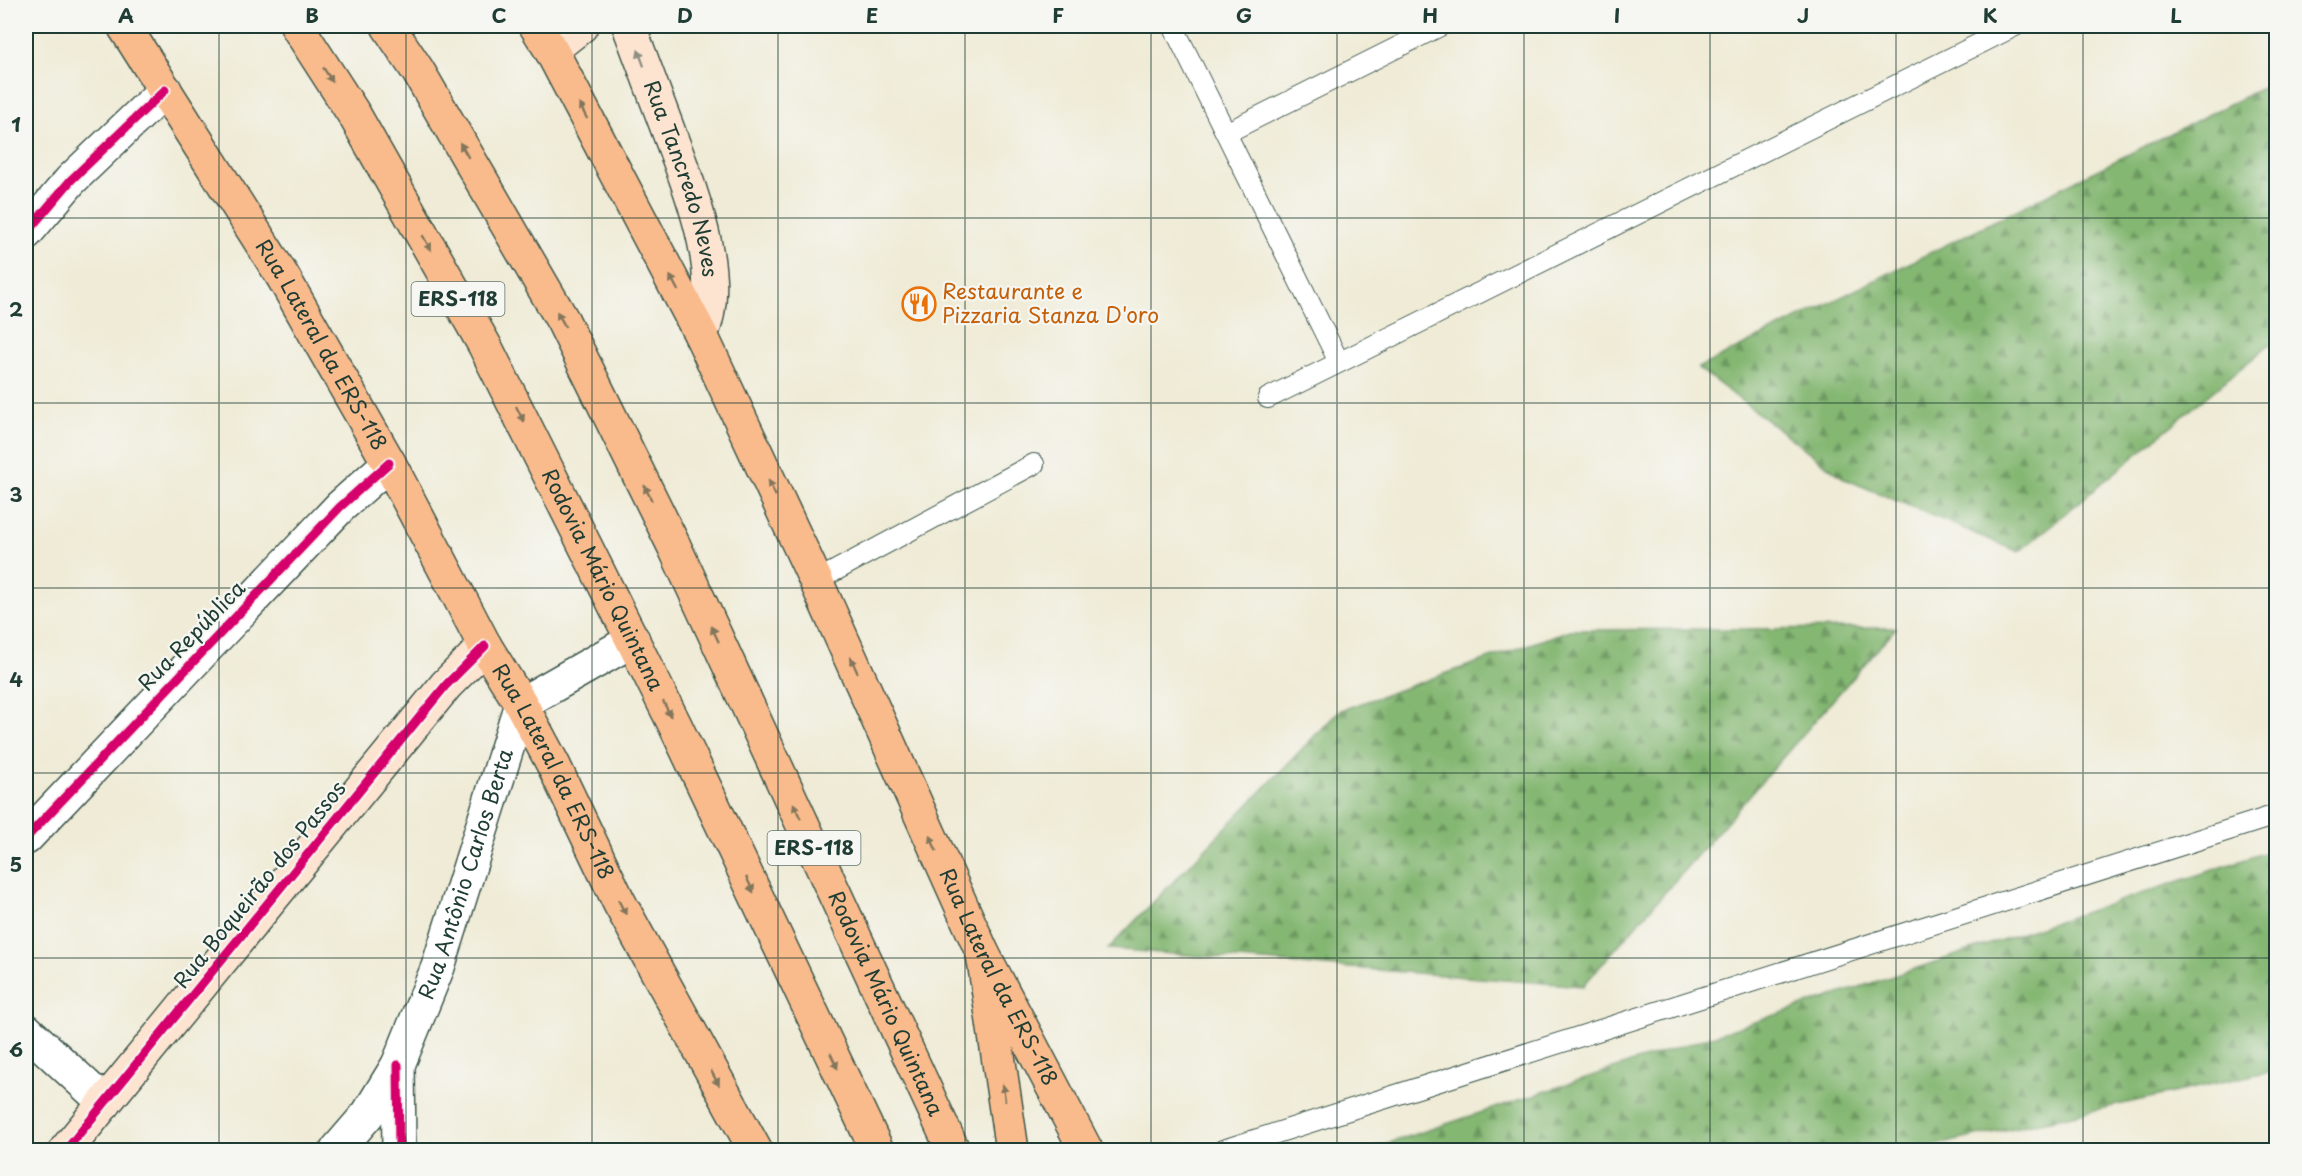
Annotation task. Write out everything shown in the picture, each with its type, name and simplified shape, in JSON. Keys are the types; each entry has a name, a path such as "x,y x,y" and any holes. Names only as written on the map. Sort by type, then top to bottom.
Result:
{"main road":[{"name":"Rua Lateral da ERS-118","path":"124,26 283,278 389,463 485,646 521,704 555,766 619,902 755,1150"},
{"name":"Rodovia Mário Quintana","path":"297,26 355,116 485,346 633,640 877,1150"},
{"name":"Rodovia Mário Quintana","path":"388,26 418,71 563,321 674,546 953,1150"},
{"name":"Rua Lateral da ERS-118","path":"544,38 701,335 816,581 983,954 1086,1150"},
{"path":"983,954 1012,1150"}],"street":[{"path":"544,38 581,26"},
{"name":"Rua Tancredo Neves","path":"629,26 691,192 704,238 710,292 708,320 701,335"},
{"path":"26,233 71,180 165,90"},
{"name":"Rua República","path":"26,838 340,507 389,463"},
{"path":"521,704 633,640"},
{"name":"Rua Boqueirão dos Passos","path":"66,1150 446,685 485,646"},
{"name":"Rua Antônio Carlos Berta","path":"337,1150 368,1114 398,1065 438,967 521,704"},
{"path":"26,1030 105,1103"},
{"path":"398,1065 399,1150"}],"lane":[{"path":"1173,26 1339,362"},
{"path":"1226,133 1440,26"},
{"path":"1268,398 2015,26"},
{"path":"816,581 1034,464"},
{"path":"1223,1150 2277,815"}],"green space":[{"path":"2276,81 2276,339 2019,552 1845,479 1698,368"},
{"path":"1896,628 1583,986 1108,949 1339,711 1570,630"},
{"path":"2276,849 2276,1070 1914,1150 1368,1150"}],"building":[{"path":"2276,1143 2276,1150 2245,1150"}],"cycle path":[{"path":"26,233 71,180 165,90"},
{"path":"26,838 340,507 389,463"},
{"path":"66,1150 446,685 485,646"},
{"path":"398,1065 399,1150"}],"place":[{"name":"Restaurante e Pizzaria Stanza D'oro","path":"919,304"}]}
